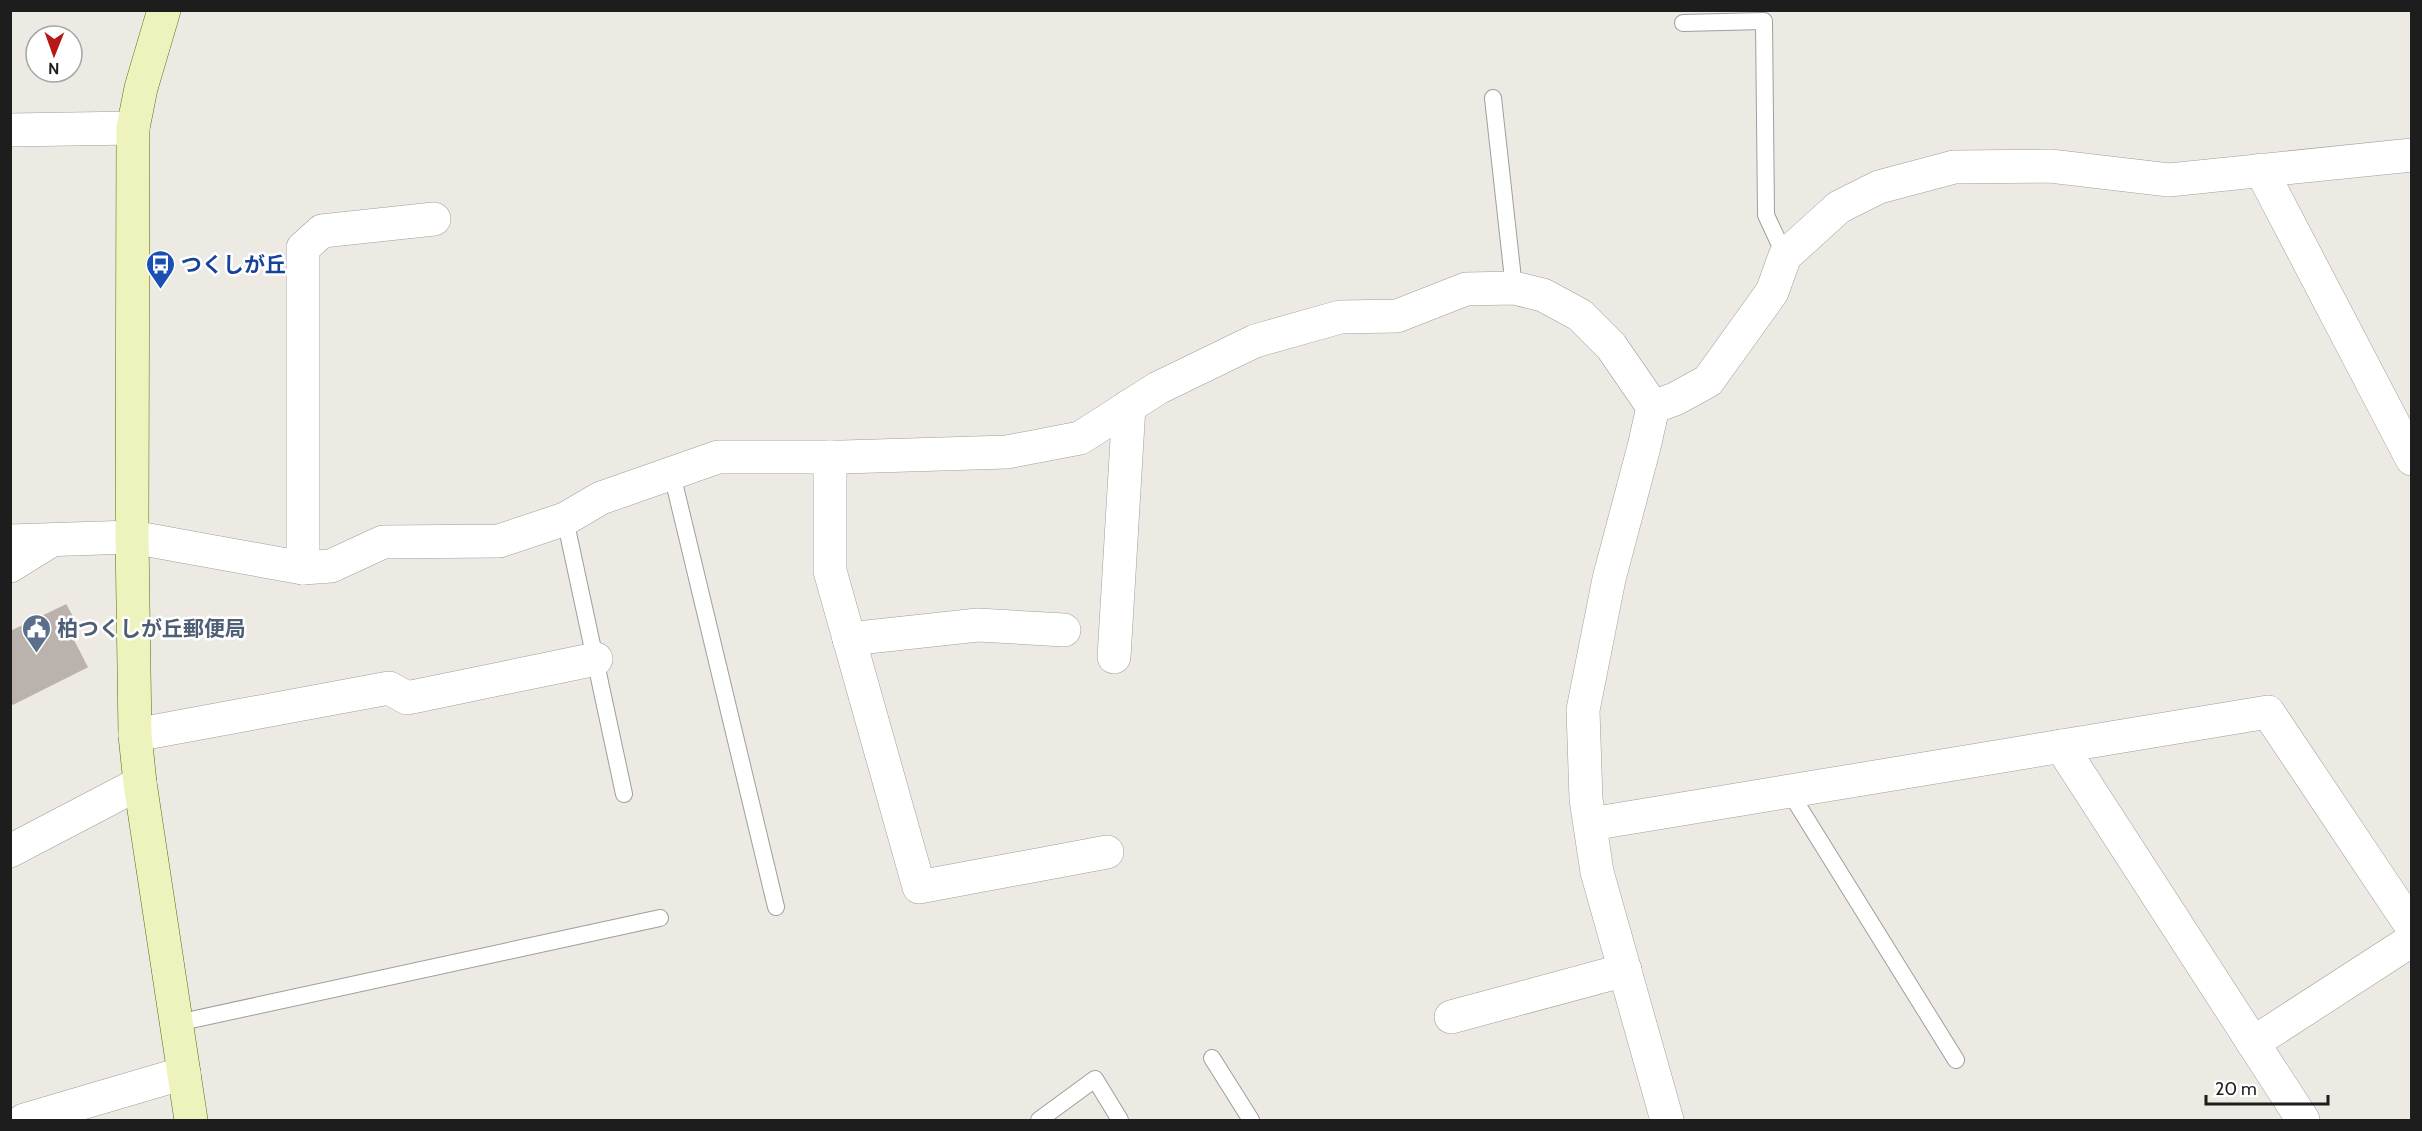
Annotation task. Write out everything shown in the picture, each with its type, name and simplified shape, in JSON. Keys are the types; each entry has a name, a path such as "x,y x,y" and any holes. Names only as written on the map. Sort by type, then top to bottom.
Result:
{"street":[{"path":"164,10 141,88 133,128 132,537 135,735 140,783 191,1120"},
{"path":"10,130 133,128"},
{"path":"1653,407 1675,399 1708,381 1772,292 1785,256 1839,207 1879,187 1954,167 2050,166 2169,180 2412,155"},
{"path":"2261,170 2412,459"},
{"path":"303,568 303,248 322,231 434,219"},
{"path":"10,541 132,537 303,568 331,566 383,542 499,541 565,519 601,498 718,457 830,457 1007,452 1080,438 1158,388 1255,341 1340,317 1397,316 1466,289 1514,288 1543,295 1580,315 1611,346 1653,407 1610,579 1583,710 1586,799 1597,872 1666,1120"},
{"path":"1114,657 1129,406"},
{"path":"830,457 830,571 920,887 1107,852"},
{"path":"10,566 52,540"},
{"path":"849,639 978,625 1064,630"},
{"path":"135,735 389,688 407,698 596,659"},
{"path":"1591,824 2268,711 2412,927"},
{"path":"2061,746 2302,1120"},
{"path":"10,851 140,783"},
{"path":"2253,1043 2412,940"},
{"path":"1451,1017 1625,970"},
{"path":"24,1120 184,1073"}],"lane":[{"path":"1683,23 1764,21 1766,215 1785,256"},
{"path":"1493,98 1514,288"},
{"path":"672,474 776,907"},
{"path":"565,519 624,794"},
{"path":"1789,791 1956,1060"},
{"path":"177,1023 660,918"},
{"path":"1212,1058 1251,1120"},
{"path":"1039,1120 1095,1079 1120,1120"}],"building":[{"path":"66,605 76,624 67,628 87,667 13,704 10,699 10,632"}],"place":[{"name":"つくしが丘","path":"160,290"},
{"name":"柏つくしが丘郵便局","path":"36,654"}]}
